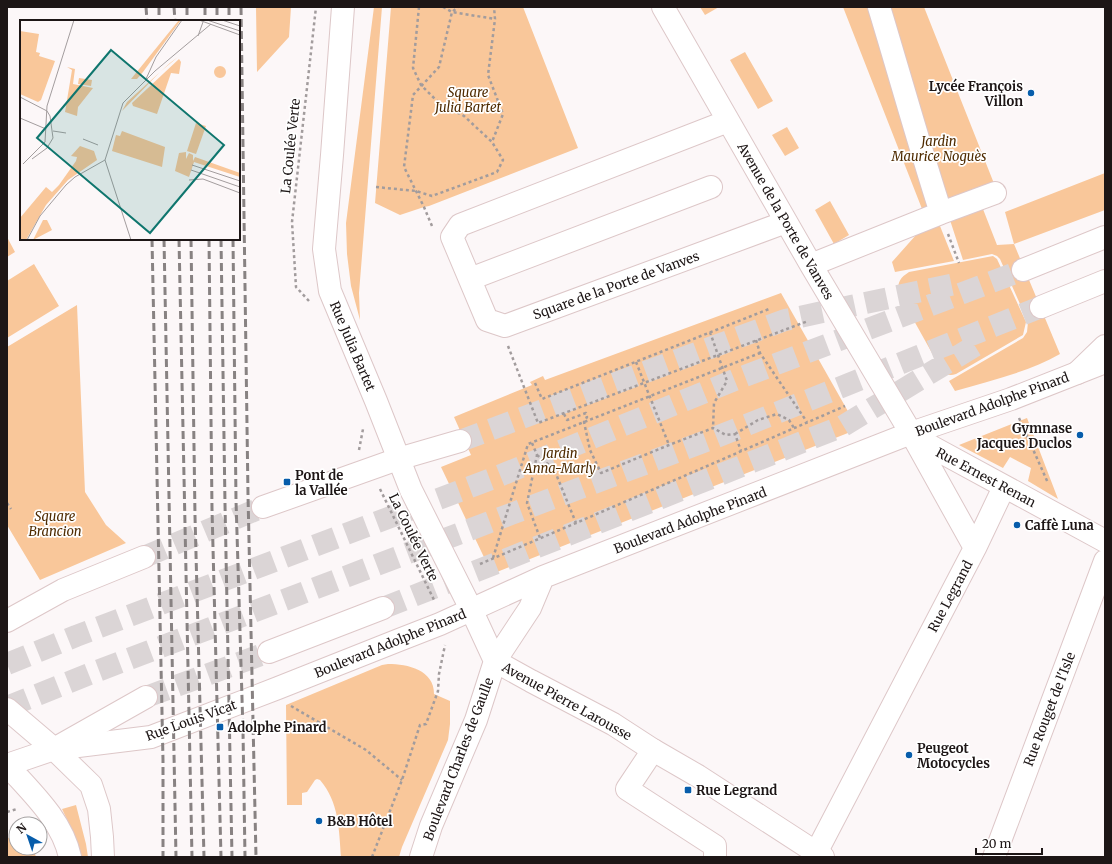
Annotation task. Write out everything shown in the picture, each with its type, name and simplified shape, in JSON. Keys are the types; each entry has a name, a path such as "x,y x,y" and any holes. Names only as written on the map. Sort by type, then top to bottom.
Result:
{"main road":[{"name":"Rue Julia Bartet","path":"342,7 324,249 330,291 376,401 410,490 471,609 495,661"},
{"name":"Avenue de la Porte de Vanves","path":"663,7 810,265 911,433 975,548"},
{"path":"879,7 941,213"},
{"name":"Square de la Porte de Vanves","path":"728,121 460,225 452,237 487,320 505,326 786,222"},
{"path":"470,279 711,187"},
{"path":"810,265 995,193"},
{"path":"1023,270 1105,237"},
{"path":"1041,307 1105,281"},
{"path":"1077,373 1105,346"},
{"name":"Boulevard Adolphe Pinard","path":"284,697 471,609 543,577 911,433 1011,399 1105,362"},
{"name":"Rue Ernest Renan","path":"911,433 932,447 1105,541"},
{"path":"263,507 398,459 460,441"},
{"name":"Rue Legrand","path":"819,855 975,548 1004,487"},
{"path":"7,621 63,590 144,557"},
{"name":"Rue Rouget de l'Isle","path":"994,857 1105,561"},
{"name":"Boulevard Charles de Gaulle","path":"421,857 431,826 476,720 495,661 530,608 543,577"},
{"path":"269,652 383,608"},
{"name":"Avenue Pierre Larousse","path":"495,661 613,724 653,750 698,776 819,855"},
{"path":"70,857 69,850 61,831 43,805 7,765 54,749 146,697"},
{"name":"Rue Louis Vicat","path":"54,749 151,737 284,697"},
{"path":"7,709 54,749 91,785 99,809 103,857"},
{"path":"653,750 627,789 715,846 715,857"}],"path":[{"name":"La Coulée Verte","path":"296,287 292,222 316,7"},
{"path":"376,187 416,192 432,196 498,172 503,160 492,142 464,116 439,103 421,85 413,68 419,7"},
{"path":"443,7 452,12 495,18"},
{"path":"424,207 404,167 413,95 439,67 452,12 458,7"},
{"path":"492,142 503,114 488,75 495,18 494,7"},
{"path":"941,213 959,263"},
{"path":"535,383 542,400 769,309"},
{"path":"524,388 538,423 808,321"},
{"path":"710,332 727,381 714,403 713,428"},
{"path":"756,340 760,353 807,422"},
{"path":"493,558 528,444 760,353"},
{"path":"636,362 669,445"},
{"path":"1011,399 1049,488"},
{"path":"480,564 845,406"},
{"path":"564,414 566,420 586,413 584,422 590,450 601,473 713,428 726,435 735,434 758,420 777,414 789,420 794,428"},
{"path":"359,453 358,449 363,429 360,423"},
{"path":"735,434 741,451"},
{"path":"532,443 538,455 554,469 576,523"},
{"path":"538,455 527,503 540,538"},
{"name":"La Coulée Verte","path":"378,484 435,604"},
{"path":"7,503 11,509"},
{"path":"372,857 402,780 420,725 426,724 438,691 439,674 445,643"},
{"path":"284,697 366,750 402,780"}],"green space":[{"path":"256,7 291,7 289,37 257,72"},
{"path":"374,7 382,7 359,293 360,320 351,286 347,254 346,223"},
{"name":"Square Julia Bartet","path":"391,7 523,7 578,148 429,206 400,215 375,203"},
{"path":"700,7 719,7 705,15"},
{"name":"Jardin Maurice Noguès","path":"843,7 924,7 995,186 924,214"},
{"path":"745,52 773,101 758,109 730,60"},
{"path":"787,127 799,148 785,156 772,135"},
{"path":"1105,173 1105,210 1014,244 1005,212"},
{"path":"830,201 849,235 834,244 815,210"},
{"path":"981,204 997,245 1014,244 1060,354 1022,371 955,391 949,381 1023,338 1027,332 1028,322 1000,259 992,254 963,260 949,217"},
{"path":"938,221 954,261 895,272 892,262 924,226"},
{"path":"7,237 15,252 7,257"},
{"path":"993,256 997,259 1026,322 1023,335 956,374 947,374 942,371 898,292 899,282 903,276 909,272"},
{"path":"34,264 59,306 7,338 7,281"},
{"name":"Jardin Anna-Marly","path":"781,293 858,429 492,574 441,467 471,455 454,417 532,385 530,382 543,376 545,380"},
{"name":"Square Brancion","path":"77,305 85,492 106,525 126,543 40,580 7,525 7,347"},
{"path":"1027,418 1058,499 1028,481 1031,468 1010,457 1003,468 959,445"},
{"path":"382,665 404,665 425,674 430,679 434,694 450,701 448,740 399,857 341,857 337,816 331,797 320,780 315,780 307,792 302,793 302,805 287,805 286,705"},
{"path":"76,805 88,857 81,857 74,834 62,809"},
{"path":"7,838 8,856 36,857 7,857"}],"tunnel":[{"path":"7,664 76,636 494,478 737,379 1023,270"},
{"path":"460,441 785,320 955,284"},
{"path":"7,707 92,673 714,438 1041,307"},
{"path":"383,608 843,426 983,341"},
{"path":"144,557 263,507"},
{"path":"146,697 269,652"}],"railway":[{"path":"146,7 147,20"},
{"path":"159,7 159,20"},
{"path":"174,7 175,20"},
{"path":"187,7 187,20"},
{"path":"205,7 205,20"},
{"path":"217,7 217,20"},
{"path":"229,7 229,20"},
{"path":"241,7 248,495 256,857"},
{"path":"152,240 163,760 163,857"},
{"path":"164,240 176,857"},
{"path":"179,240 192,857"},
{"path":"191,240 195,516 204,857"},
{"path":"209,240 212,509 221,857"},
{"path":"221,240 232,857"},
{"path":"233,240 236,500 245,857"}],"place":[{"name":"Lycée François Villon","path":"1031,93"},
{"name":"Gymnase Jacques Duclos","path":"1080,435"},
{"name":"Pont de la Vallée","path":"287,482"},
{"name":"Caffè Luna","path":"1017,525"},
{"name":"Adolphe Pinard","path":"220,727"},
{"name":"Peugeot Motocycles","path":"909,755"},
{"name":"Rue Legrand","path":"688,790"},
{"name":"B&B Hôtel","path":"319,821"}]}
